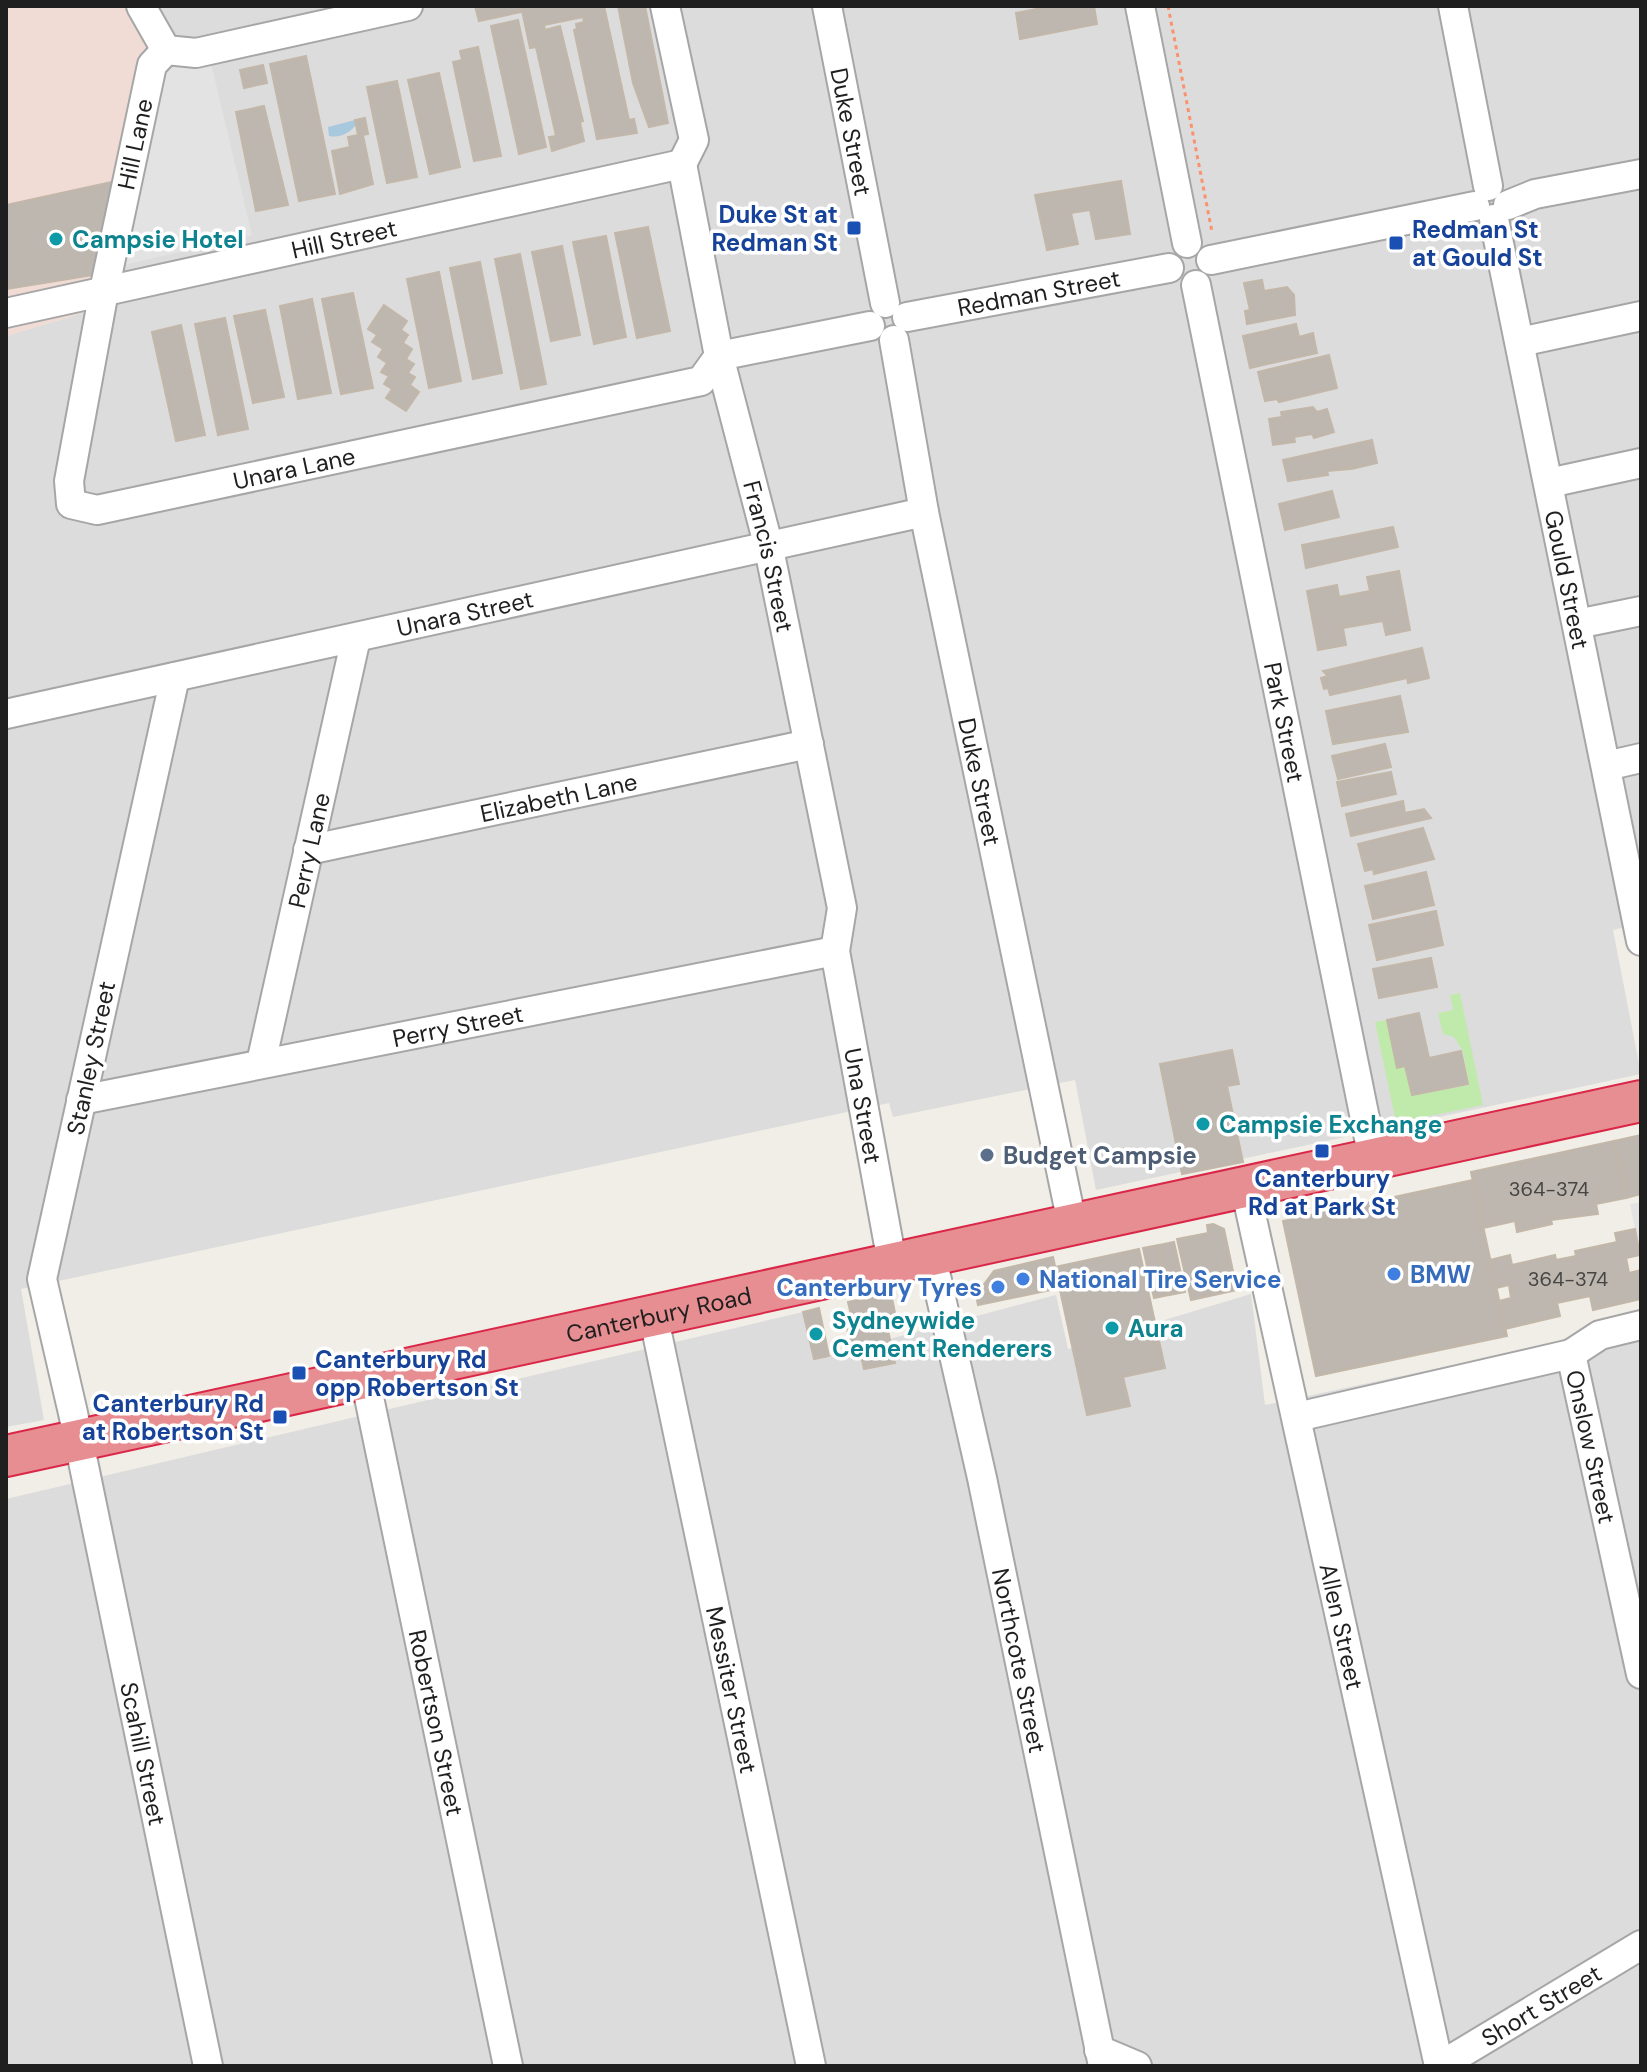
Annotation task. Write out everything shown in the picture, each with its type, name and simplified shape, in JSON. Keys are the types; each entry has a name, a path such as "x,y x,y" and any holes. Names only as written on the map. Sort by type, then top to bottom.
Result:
{"highway":[{"name":"Canterbury Road","path":"6,1456 1641,1101"}],"street":[{"path":"141,6 166,50 196,53 408,6"},
{"path":"665,6 694,140 682,164"},
{"name":"Duke Street","path":"827,6 924,512 1072,1223"},
{"path":"1140,6 1203,245 1208,277 1196,285 1176,280 1169,268 1175,249 1203,245 1491,204 1641,174"},
{"name":"Gould Street","path":"1453,6 1640,932"},
{"name":"Hill Lane","path":"104,291 152,65 166,50"},
{"name":"Hill Street","path":"6,313 682,164"},
{"name":"Francis Street","path":"682,164 719,356 768,544 842,908 835,951"},
{"name":"Redman Street","path":"719,356 1169,268"},
{"name":"Park Street","path":"1196,285 1373,1158"},
{"name":"Unara Lane","path":"104,291 69,481 71,504 97,510 701,381 719,356"},
{"path":"1520,342 1641,316"},
{"path":"1549,483 1641,463"},
{"name":"Unara Street","path":"6,714 924,512"},
{"path":"1577,624 1641,611"},
{"name":"Perry Lane","path":"261,1063 356,638"},
{"name":"Stanley Street","path":"78,1440 42,1279 175,677"},
{"name":"Elizabeth Lane","path":"308,850 809,744"},
{"path":"1606,766 1641,758"},
{"name":"Perry Street","path":"81,1100 835,951"},
{"name":"Una Street","path":"835,951 892,1262"},
{"name":"Allen Street","path":"1245,1187 1440,2066"},
{"name":"Northcote Street","path":"931,1254 982,1478 1101,2058"},
{"name":"Messiter Street","path":"653,1314 811,2066"},
{"path":"1571,1354 1600,1335 1641,1325"},
{"name":"Onslow Street","path":"1297,1417 1571,1354 1641,1674"},
{"name":"Robertson Street","path":"365,1378 508,2066"},
{"name":"Scahill Street","path":"78,1440 208,2066"},
{"name":"Short Street","path":"1440,2066 1641,1945"},
{"path":"1101,2058 1137,2066"}],"path":[{"path":"1168,6 1203,245"}],"shaded area":[{"path":"6,6 148,6 151,14 147,55 92,310 6,336"},
{"path":"148,6 1641,6 1641,923 1613,930 1641,1074 1096,1190 1075,1080 893,1117 889,1103 21,1289 44,1420 6,1427 6,336 92,310"},
{"path":"210,59 252,235 116,267 161,65"},
{"path":"1641,1202 1641,1258 1630,1204"},
{"path":"1251,1294 1265,1405 1641,1325 1641,2066 6,2066 6,1499 803,1312 814,1359 1056,1295 1068,1349"}],"green space":[{"path":"1460,993 1483,1105 1396,1123 1375,1022 1387,1020 1396,1067 1406,1065 1412,1096 1469,1085 1463,1051 1454,1037 1443,1034 1438,1013 1453,1010 1450,995"}],"water":[{"path":"355,120 356,125 347,133 329,136 328,127"}],"building":[{"path":"475,6 520,6 521,12 479,21"},
{"path":"521,6 604,6 629,120 634,119 637,133 597,139 574,30 577,29 576,24 584,22 583,17 544,25 545,30 560,26 583,121 580,122 584,141 552,151 549,137 556,136 536,47 530,48"},
{"path":"618,6 645,6 668,123 649,127 633,83"},
{"path":"1052,6 1094,6 1097,24 1020,39 1016,13"},
{"path":"518,20 546,147 519,154 491,26"},
{"path":"478,47 501,156 474,161 453,62 462,60 460,51"},
{"path":"306,56 335,194 299,201 270,64"},
{"path":"263,65 267,83 244,88 240,70"},
{"path":"439,73 460,167 430,174 408,80"},
{"path":"397,81 417,177 387,183 367,87"},
{"path":"264,106 288,205 256,211 236,112"},
{"path":"365,118 368,134 363,135 373,184 340,194 332,151 350,147 348,137 358,135 355,120"},
{"name":"Campsie Hotel","path":"116,181 100,274 6,289 6,205"},
{"path":"1121,181 1130,234 1096,239 1090,210 1071,213 1078,244 1047,250 1035,195"},
{"path":"648,227 670,331 637,338 615,233"},
{"path":"606,236 626,337 594,344 573,242"},
{"path":"562,246 580,335 551,341 532,252"},
{"path":"520,254 546,384 521,389 495,259"},
{"path":"480,262 502,373 473,379 450,268"},
{"path":"439,272 461,381 429,388 407,279"},
{"path":"1262,280 1264,291 1287,287 1294,295 1295,315 1247,324 1245,311 1250,310 1244,283"},
{"path":"353,293 373,388 341,394 322,299"},
{"path":"312,299 331,393 298,399 280,306"},
{"path":"384,305 407,321 401,330 408,335 403,343 412,349 406,359 414,364 408,373 415,377 410,385 419,392 406,411 386,398 392,389 384,384 389,376 381,372 387,363 378,357 383,349 372,342 377,335 368,329"},
{"path":"265,310 284,397 253,403 234,316"},
{"path":"225,318 248,429 218,435 195,324"},
{"path":"1296,324 1299,337 1313,333 1317,353 1250,368 1243,336"},
{"path":"181,325 205,435 176,441 152,332"},
{"path":"1329,355 1337,388 1279,402 1277,399 1265,401 1258,372"},
{"path":"1313,407 1317,412 1327,409 1334,432 1314,438 1312,434 1294,437 1295,442 1273,445 1269,419 1282,417 1281,412"},
{"path":"1372,440 1377,463 1351,469 1349,466 1349,469 1327,471 1328,475 1288,481 1283,460"},
{"path":"1332,491 1339,517 1285,530 1279,504"},
{"path":"1393,527 1398,547 1306,568 1302,545"},
{"path":"1399,571 1410,630 1386,635 1383,621 1343,628 1346,645 1318,650 1307,591 1337,585 1339,597 1370,591 1367,577"},
{"path":"1422,648 1429,678 1408,683 1407,678 1330,695 1328,688 1324,689 1321,678 1328,676 1323,671"},
{"path":"1400,696 1408,732 1333,744 1326,711"},
{"path":"1385,744 1391,767 1338,779 1332,756"},
{"path":"1391,772 1396,794 1342,806 1337,782"},
{"path":"1403,801 1405,813 1424,809 1431,818 1351,836 1346,814"},
{"path":"1423,828 1434,859 1374,874 1373,869 1365,871 1358,844"},
{"path":"1426,872 1434,905 1373,919 1365,886"},
{"path":"1436,911 1443,945 1377,960 1369,925"},
{"path":"1431,958 1437,987 1379,998 1373,969"},
{"path":"1419,1013 1429,1058 1461,1051 1468,1084 1412,1095 1405,1066 1397,1068 1387,1020"},
{"name":"Campsie Exchange","path":"1232,1050 1239,1084 1227,1086 1243,1162 1182,1174 1160,1064"},
{"path":"1641,1135 1641,1194 1626,1198 1614,1141"},
{"path":"1614,1141 1626,1198 1596,1204 1598,1214 1551,1220 1552,1224 1517,1232 1515,1221 1483,1228 1471,1172"},
{"name":"BMW","path":"1473,1180 1507,1336 1316,1376 1283,1221"},
{"path":"1207,1225 1224,1229 1237,1290 1191,1300 1177,1239 1208,1233"},
{"path":"1635,1229 1640,1255 1626,1258 1629,1273 1641,1270 1641,1299 1593,1310 1590,1296 1557,1303 1560,1316 1505,1329 1499,1301 1511,1298 1509,1285 1496,1288 1490,1260 1510,1255 1512,1265 1555,1255 1556,1260 1576,1256 1575,1251 1617,1242 1615,1233"},
{"path":"1174,1242 1185,1292 1169,1295 1159,1245"},
{"path":"1159,1245 1169,1295 1154,1298 1143,1248"},
{"name":"Aura","path":"1139,1249 1165,1368 1123,1377 1130,1406 1087,1415 1055,1267"},
{"name":"National Tire Service","path":"1053,1257 1060,1288 978,1305 976,1295 994,1271"},
{"path":"891,1293 898,1328 888,1330 895,1363 864,1369 859,1347 851,1349 845,1317 851,1315 848,1302"},
{"name":"Sydneywide Cement Renderers","path":"819,1308 829,1356 814,1359 803,1312"}],"place":[{"name":"Duke St at Redman St","path":"854,228"},
{"name":"Campsie Hotel","path":"56,239"},
{"name":"Redman St at Gould St","path":"1396,243"},
{"name":"Campsie Exchange","path":"1203,1124"},
{"name":"Canterbury Rd at Park St","path":"1322,1151"},
{"name":"Budget Campsie","path":"987,1155"},
{"name":"BMW","path":"1394,1274"},
{"name":"National Tire Service","path":"1023,1279"},
{"name":"Canterbury Tyres","path":"998,1287"},
{"name":"Aura","path":"1112,1328"},
{"name":"Sydneywide Cement Renderers","path":"816,1334"},
{"name":"Canterbury Rd opp Robertson St","path":"299,1373"},
{"name":"Canterbury Rd at Robertson St","path":"280,1417"}]}
